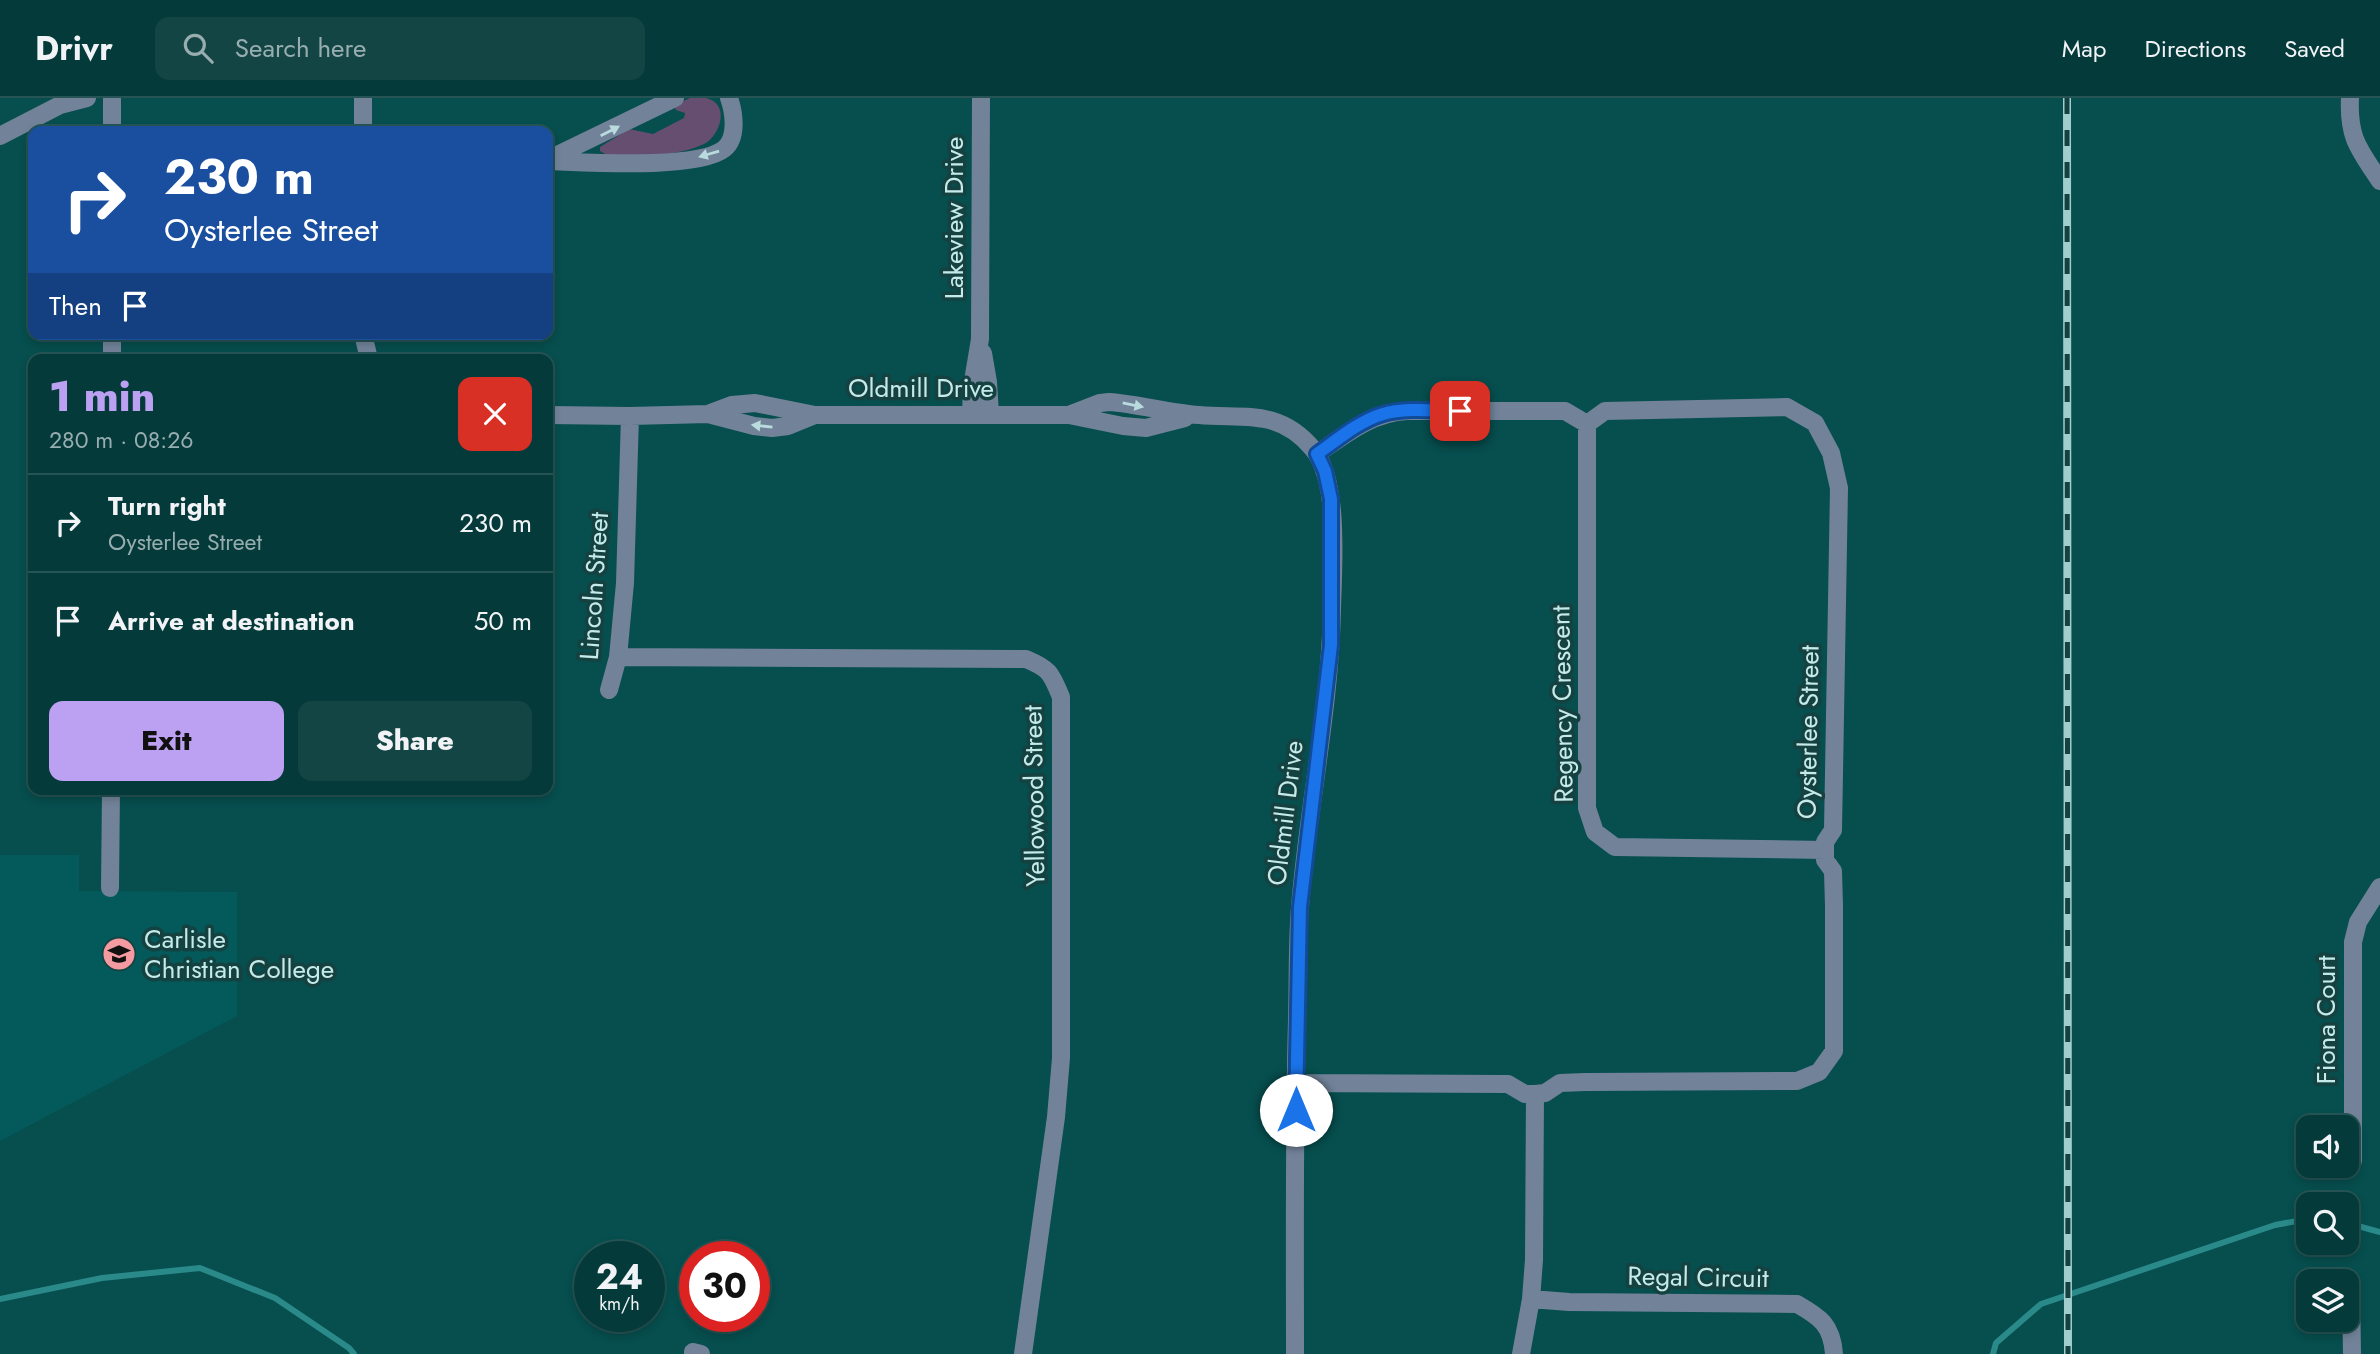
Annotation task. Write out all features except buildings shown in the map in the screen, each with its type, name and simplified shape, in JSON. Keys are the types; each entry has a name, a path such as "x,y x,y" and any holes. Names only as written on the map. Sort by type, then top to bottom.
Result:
{"street":[{"path":"0,136 60,105 88,98"},
{"path":"112,98 112,126"},
{"path":"363,98 363,126"},
{"path":"553,158 675,98"},
{"path":"553,160 673,161 713,155 725,148 732,137 733,110 729,98"},
{"name":"Lakeview Drive","path":"971,414 972,387 980,339 981,98"},
{"path":"2350,98 2349,120 2353,135 2380,181"},
{"name":"Lakeview Drive","path":"980,339 988,382 990,414"},
{"name":"Oldmill Drive","path":"553,415 708,414 732,405 755,403 816,415 1069,415 1100,402 1109,402 1199,415 1269,419 1293,430 1317,454 1325,471 1331,499 1331,635 1324,720 1300,907 1296,1083 1296,1354"},
{"name":"Oysterlee Street","path":"1535,1094 1545,1093 1560,1083 1797,1081 1819,1072 1834,1051 1835,906 1833,871 1825,860 1825,842 1833,831 1839,488 1831,453 1815,424 1787,407 1605,411 1587,424"},
{"path":"1317,454 1371,418 1394,412 1565,411 1587,424"},
{"name":"Lincoln Street","path":"609,690 618,657 625,583 627,486 619,433 625,416"},
{"name":"Regency Crescent","path":"1587,424 1587,808 1595,832 1615,847 1825,850"},
{"name":"Yellowood Street","path":"618,657 1026,659 1044,666 1053,678 1061,697 1060,1058 1056,1117 1023,1354"},
{"path":"110,888 111,795"},
{"name":"Fiona Court","path":"2353,1115 2353,942 2358,922 2380,887"},
{"path":"1296,1083 1508,1084 1525,1094 1535,1094 1534,1261 1531,1298 1521,1354"},
{"name":"Regal Circuit","path":"1531,1298 1569,1302 1797,1304 1822,1318 1833,1341 1834,1354"},
{"path":"2352,1332 2352,1354"}],"shaded area":[{"path":"690,98 714,101 721,113 715,134 704,144 681,152 656,155 607,155 600,151 600,147 629,129 653,134 684,118 685,113 676,110 674,106"},
{"name":"Carlisle Christian College","path":"0,855 79,855 79,891 237,892 237,1016 0,1141"}],"waterway":[{"path":"1993,1354 1996,1343 2041,1304 2275,1225 2296,1221"},
{"path":"2359,1226 2380,1232"},
{"path":"0,1299 102,1278 200,1268 275,1298 354,1354"}],"railway":[{"path":"2067,98 2068,1354"}],"place":[{"name":"Carlisle Christian College","path":"119,954"}],"route":[{"path":"1296,1110 1300,907 1331,645 1331,499 1325,471 1317,454 1381,414 1460,411"}]}
